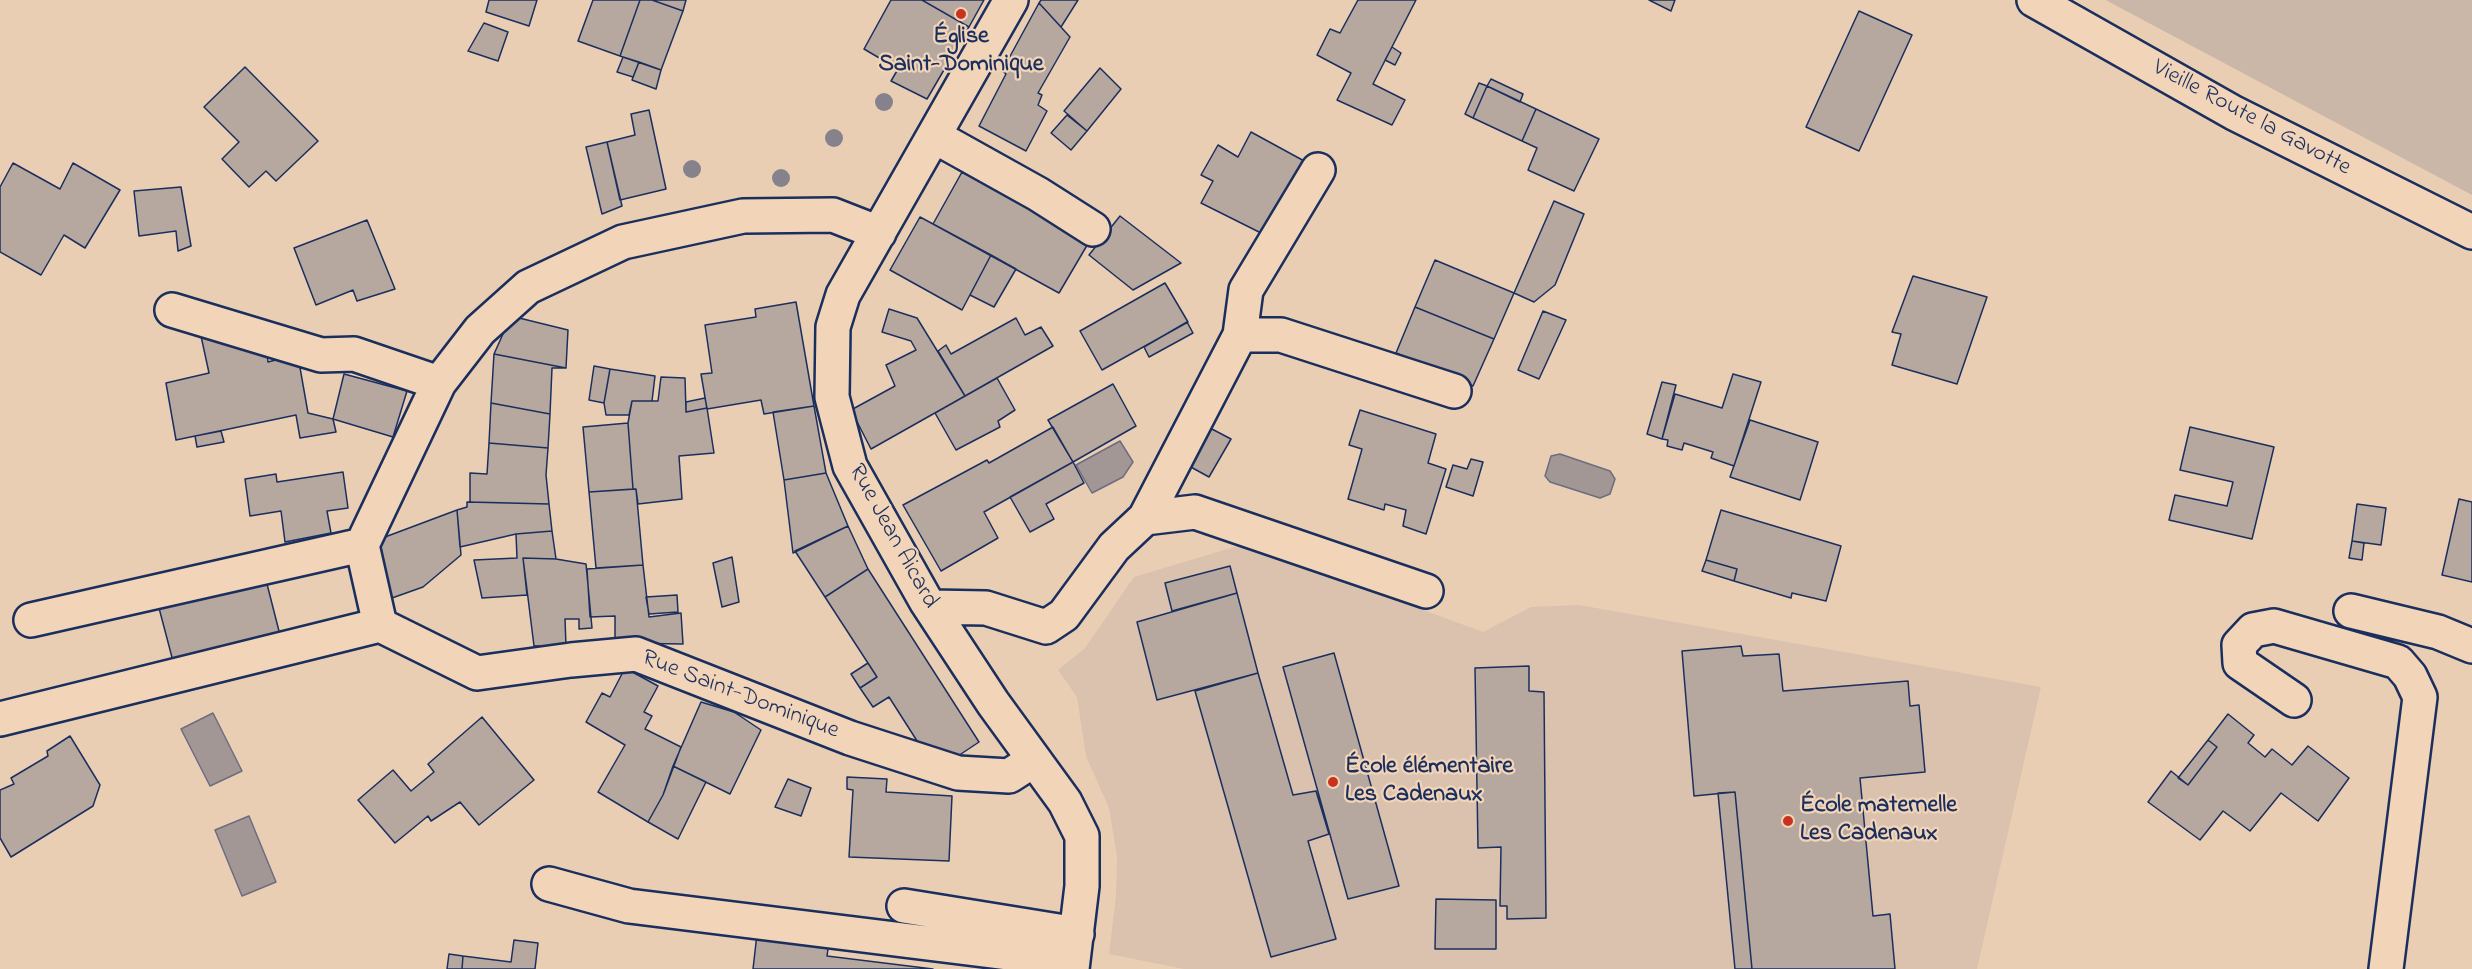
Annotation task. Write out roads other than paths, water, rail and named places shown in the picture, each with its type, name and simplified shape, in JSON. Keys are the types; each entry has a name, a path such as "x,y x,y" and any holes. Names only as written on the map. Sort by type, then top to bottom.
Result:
{"street":[{"name":"Rue Jean Aicard","path":"1011,0 843,295 834,327 832,397 850,466 930,607 1065,802 1082,836 1082,886 1074,955"},
{"name":"Vieille Route la Gavotte","path":"2034,0 2234,113 2472,232"},
{"path":"934,136 1038,194 1093,230"},
{"path":"930,607 986,608 1046,627 1064,615 1113,548 1145,518 1240,335 1246,290 1318,170"},
{"path":"0,719 380,625 362,545 439,383 480,330 528,287 623,242 743,216 833,215 879,233"},
{"path":"172,310 321,355 354,354 439,383"},
{"path":"1240,335 1281,335 1454,392"},
{"path":"1145,518 1195,512 1426,591"},
{"path":"31,620 362,545"},
{"path":"2351,611 2438,632 2472,646"},
{"name":"Rue Saint-Dominique","path":"380,625 477,673 636,654 850,738 957,773 1008,776 1034,760"},
{"path":"2295,700 2240,663 2239,645 2253,630 2274,626 2398,662 2410,676 2420,697 2386,969"},
{"path":"549,884 629,906 1074,955"},
{"path":"904,906 1074,955"}],"place":[{"name":"Église Saint-Dominique","path":"961,14"},
{"name":"École élémentaire Les Cadenaux","path":"1333,782"},
{"name":"École maternelle Les Cadenaux","path":"1788,821"}]}
